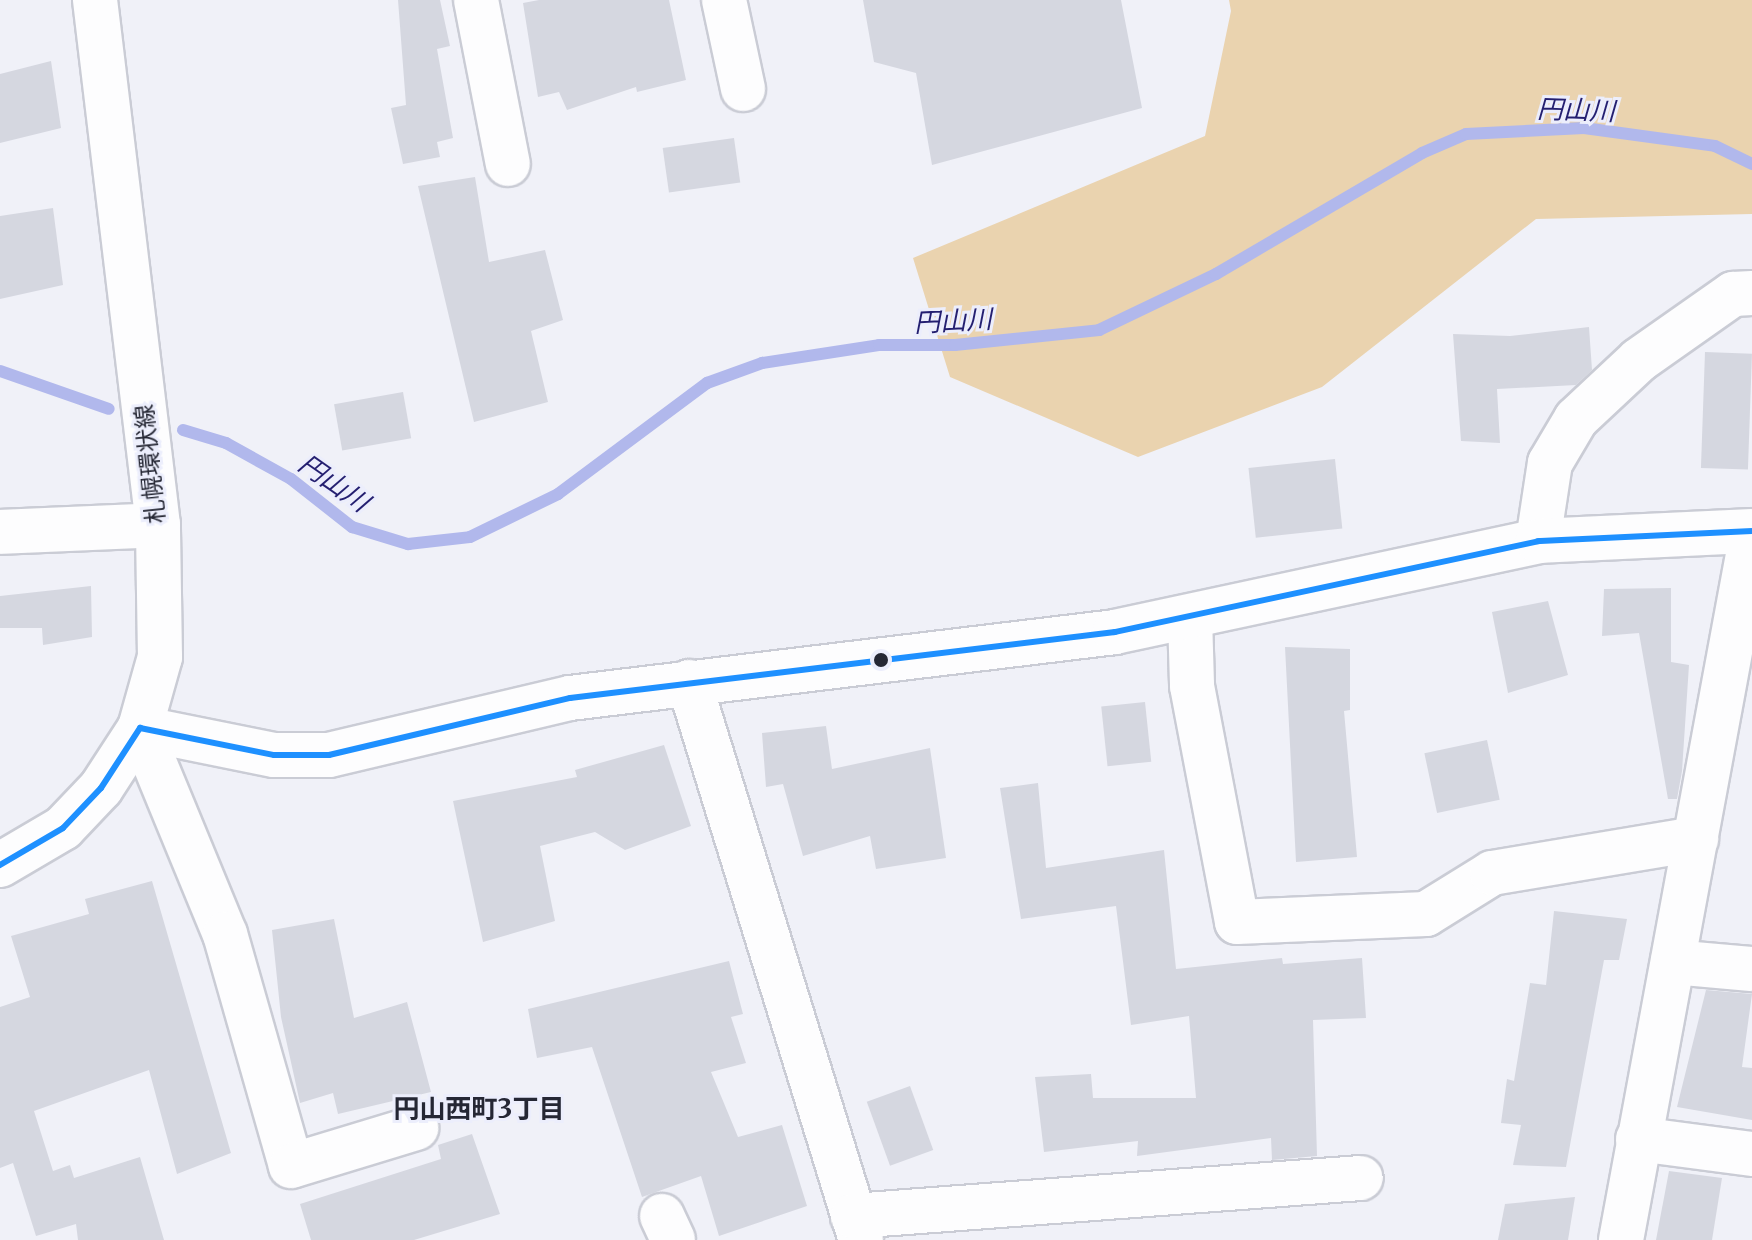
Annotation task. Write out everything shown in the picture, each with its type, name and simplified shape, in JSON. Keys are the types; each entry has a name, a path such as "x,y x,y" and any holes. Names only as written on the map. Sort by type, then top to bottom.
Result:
{"street":[{"name":"札幌環状線","path":"0,865 63,828 101,788 140,728 160,657 158,525 95,0"},
{"path":"476,0 508,164"},
{"path":"724,0 743,89"},
{"path":"1538,541 1550,463 1576,419 1639,360 1733,294 1752,293"},
{"path":"0,532 158,525"},
{"path":"140,728 274,755 329,755 570,698 1115,632 1538,541 1752,532 1621,1240"},
{"path":"1190,617 1192,686 1237,922 1426,914 1492,873 1696,839"},
{"path":"689,682 857,1228 1361,1178"},
{"path":"140,728 225,934 291,1166 416,1128"},
{"path":"1673,962 1752,969"},
{"path":"1638,1139 1752,1154"}],"shaded area":[{"path":"1229,0 1752,0 1752,214 1536,219 1322,387 1138,457 950,377 913,258 1205,136 1231,11"}],"building":[{"path":"398,0 440,0 450,46 437,49 453,138 437,142 440,157 403,164 391,108 406,105"},
{"path":"539,0 669,0 686,80 637,92 636,87 567,110 559,92 538,97 523,3"},
{"path":"863,0 1121,0 1142,108 932,165 916,73 874,62"},
{"path":"51,61 61,128 0,143 0,74"},
{"path":"734,138 740,183 669,193 663,148"},
{"path":"475,177 489,262 545,250 563,320 531,331 548,402 474,422 418,186"},
{"path":"53,208 63,285 0,299 0,216"},
{"path":"1589,327 1592,370 1576,385 1497,389 1500,443 1461,441 1453,334 1510,336"},
{"path":"1705,352 1752,354 1748,470 1701,468"},
{"path":"403,392 411,438 342,450 334,404"},
{"path":"1335,459 1342,529 1256,538 1248,468"},
{"path":"91,586 92,637 43,645 42,628 0,628 0,596"},
{"path":"1671,588 1671,662 1689,665 1682,771 1677,799 1668,799 1639,633 1602,636 1604,589"},
{"path":"1548,601 1568,675 1508,693 1492,612"},
{"path":"1285,647 1350,649 1350,710 1344,711 1357,857 1296,862"},
{"path":"1145,702 1151,762 1108,766 1101,707"},
{"path":"826,726 832,769 930,748 946,858 876,869 870,836 803,856 783,784 766,787 762,733"},
{"path":"1487,740 1500,800 1437,813 1424,753"},
{"path":"664,745 691,826 625,850 595,832 540,846 555,921 483,942 453,801 577,777 575,770"},
{"path":"1038,783 1046,868 1164,850 1176,969 1282,958 1283,964 1362,958 1366,1018 1313,1020 1317,1156 1272,1160 1271,1138 1137,1156 1138,1141 1044,1152 1035,1077 1091,1074 1093,1098 1196,1098 1189,1016 1131,1025 1116,906 1021,919 1000,788"},
{"path":"152,881 231,1153 177,1174 149,1070 34,1111 53,1171 70,1165 74,1178 140,1157 164,1240 78,1240 76,1224 36,1236 13,1163 0,1168 0,1007 30,997 11,936 89,914 85,899"},
{"path":"1554,911 1627,919 1619,960 1604,960 1566,1167 1513,1165 1521,1125 1501,1123 1507,1079 1514,1081 1530,983 1546,985"},
{"path":"334,919 354,1018 407,1002 431,1092 338,1114 333,1093 300,1103 281,1017 272,930"},
{"path":"729,961 743,1014 731,1017 746,1063 711,1072 738,1137 782,1125 807,1206 719,1236 701,1176 642,1197 592,1047 537,1058 528,1009"},
{"path":"1706,990 1752,994 1742,1067 1752,1068 1752,1120 1677,1107"},
{"path":"910,1086 933,1150 890,1166 867,1102"},
{"path":"472,1134 500,1214 414,1240 311,1240 300,1204 441,1159 438,1145"},
{"path":"1669,1171 1722,1178 1712,1240 1656,1240"},
{"path":"1575,1197 1568,1240 1498,1240 1505,1204"}],"waterway":[{"name":"円山川","path":"183,430 226,443 291,479 352,527 408,544 470,537 558,494 707,383 762,363 879,345 955,345 1099,330 1216,274 1422,153 1466,134 1584,128 1715,146 1752,164"},
{"name":"円山川","path":"0,371 109,409"}],"transit line":[{"path":"140,728 274,755 329,755 570,698 1115,632 1538,541 1752,531"},
{"path":"0,865 63,828 101,788 140,728"}],"district":[{"name":"円山西町3丁目","path":"479,1109"}]}
